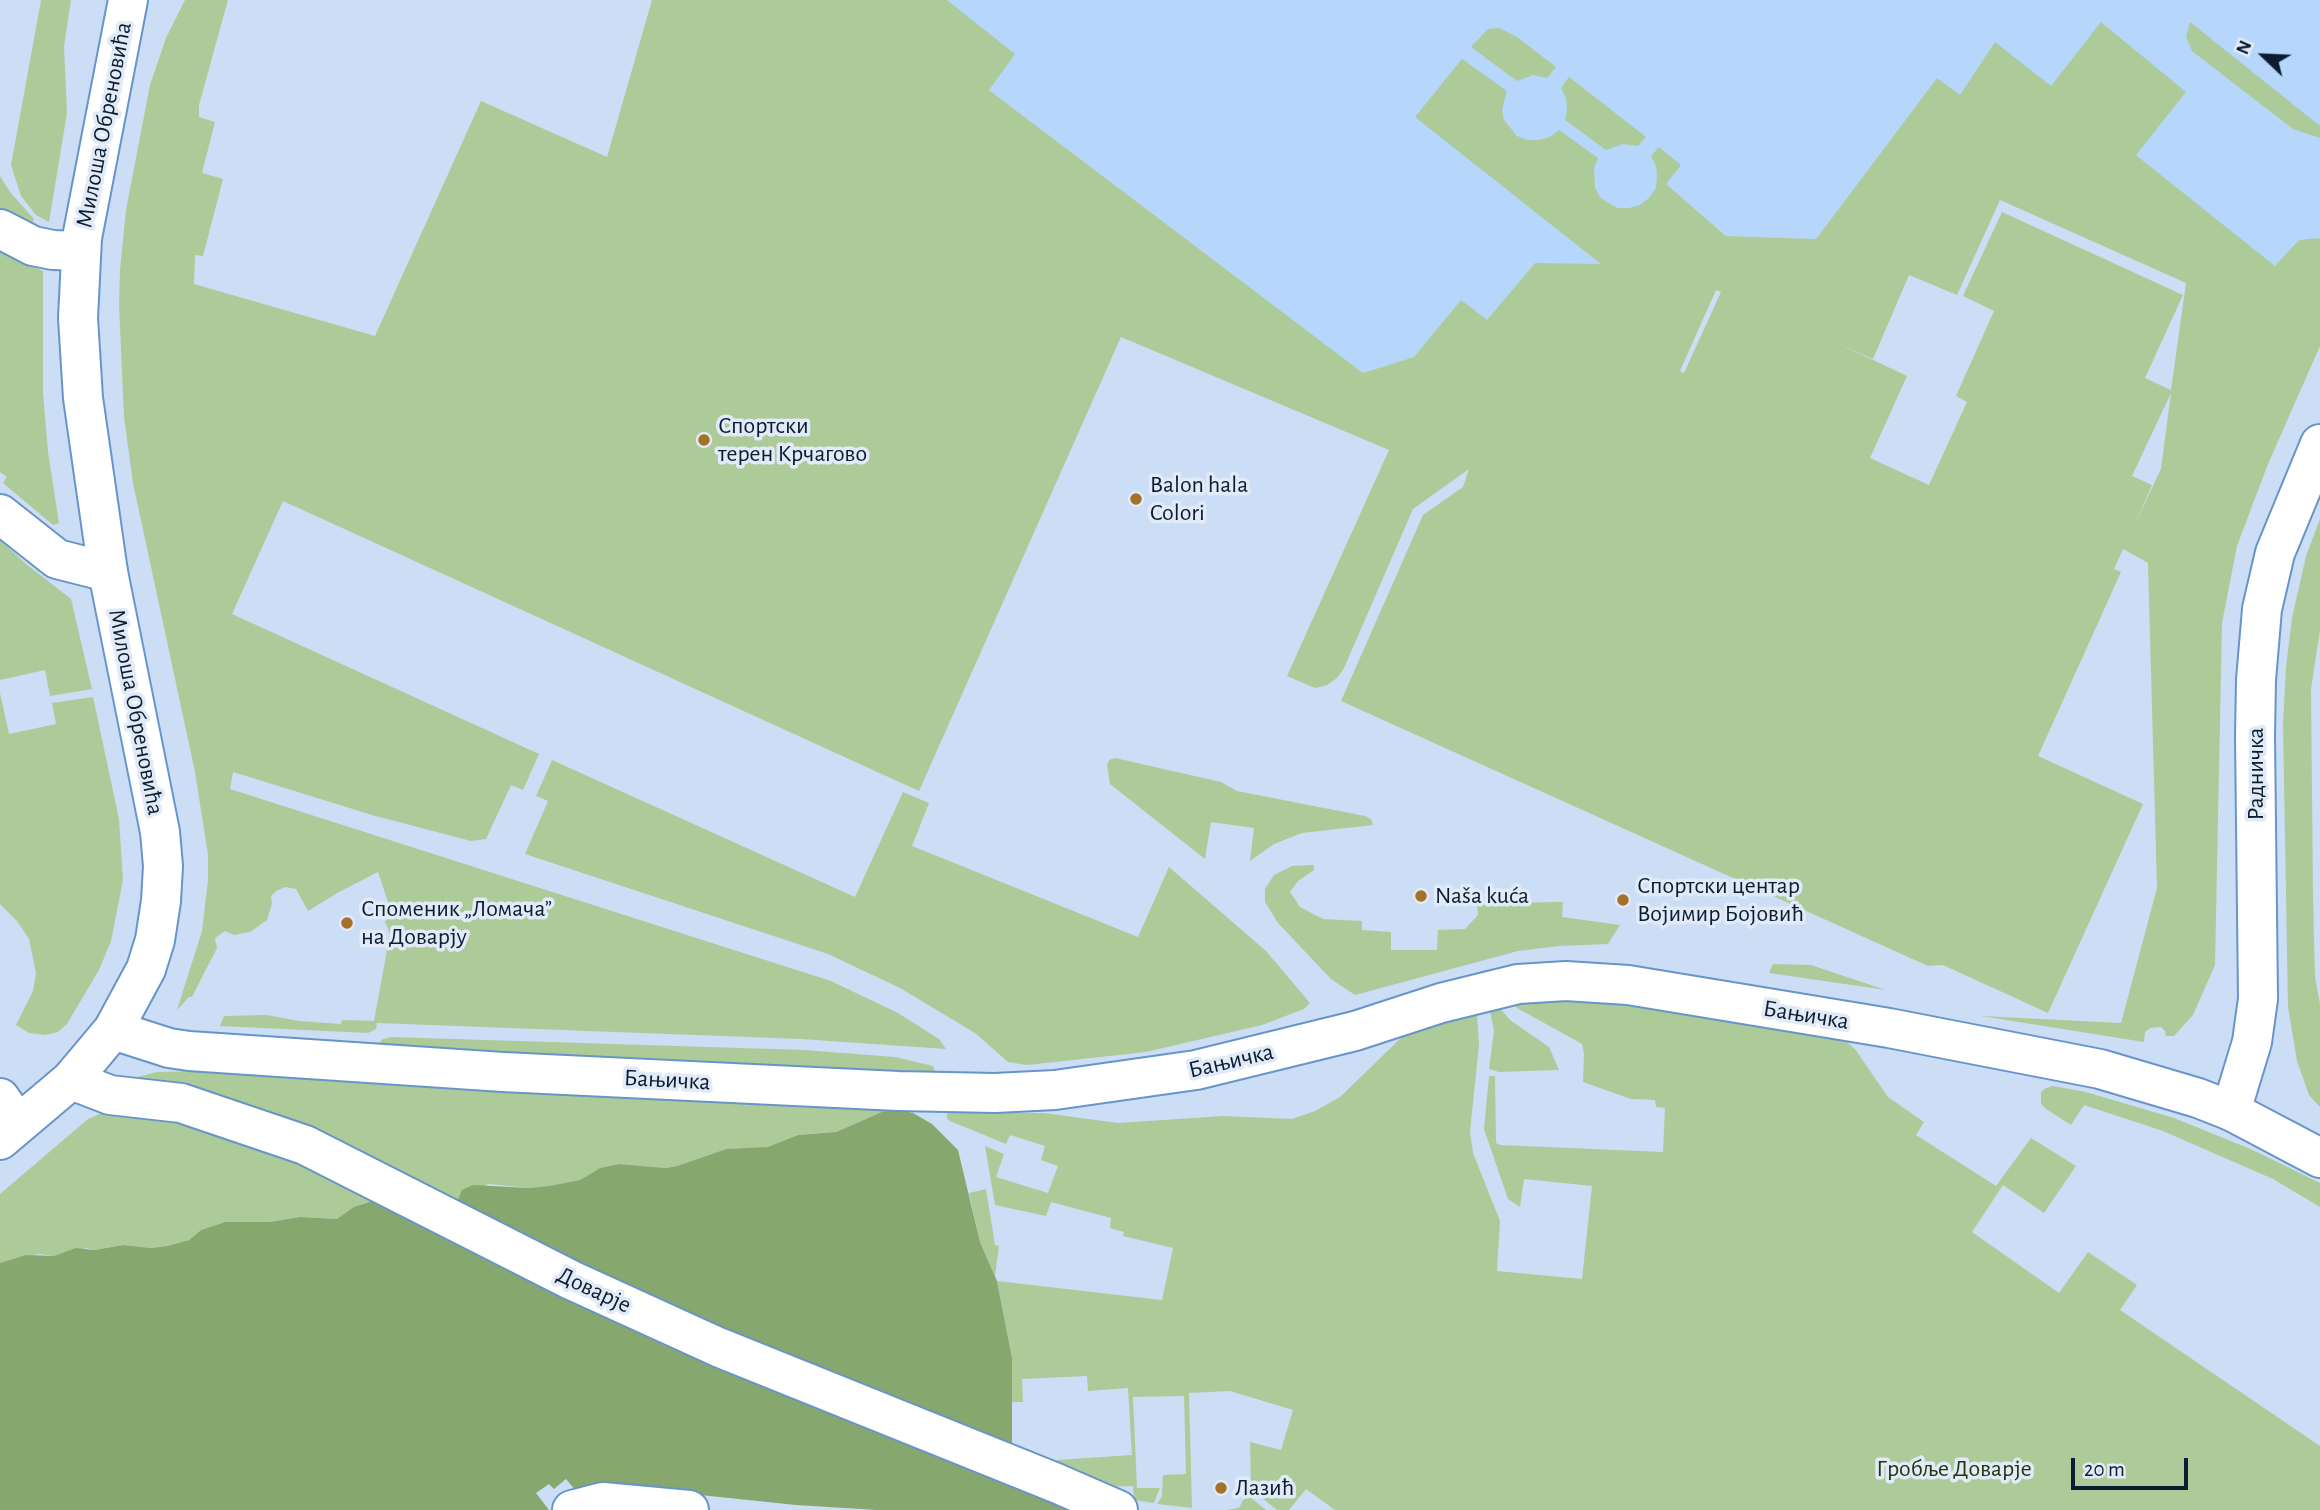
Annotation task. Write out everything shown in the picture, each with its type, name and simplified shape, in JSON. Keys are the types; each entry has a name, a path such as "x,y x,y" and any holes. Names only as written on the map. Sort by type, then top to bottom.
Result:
{"street":[{"name":"Милоша Обреновића","path":"6,1121 71,1080 113,1030 141,980 155,940 163,866 158,819 108,572 83,398 78,318 81,251 97,153 128,0"},
{"name":"Милоша Обреновића","path":"0,229 33,246 81,251"},
{"name":"Радничка","path":"2231,1111 2252,1042 2258,999 2255,736 2262,609 2274,554 2320,444"},
{"path":"0,514 57,559 108,572"},
{"name":"Бањичка","path":"113,1030 169,1048 189,1051 503,1072 915,1092 995,1093 1055,1090 1196,1070 1355,1031 1441,1003 1518,984 1566,981 1628,985 1995,1048 2100,1069 2198,1098 2231,1111 2320,1158"},
{"name":"Доварје","path":"71,1080 110,1096 181,1103 305,1145 571,1280 718,1347 1118,1510"},
{"path":"572,1510 603,1502 689,1510"}],"shaded area":[{"path":"947,0 2320,0 2320,303 2051,86 1960,96 1937,78 1816,239 1727,236 1666,184 1602,265 1535,263 1487,321 1461,301 1414,357 1363,373 988,89"}],"green space":[{"path":"41,0 71,0 64,46 67,113 49,222 36,215 21,196 11,165"},
{"path":"185,0 228,0 199,105 199,117 215,122 202,173 223,179 203,256 195,255 194,284 375,336 481,101 607,157 652,0 947,0 1015,54 989,90 1363,373 1414,357 1461,300 1487,320 1535,263 1601,264 1415,117 1462,59 1507,91 1502,110 1504,120 1517,136 1539,140 1550,137 1559,130 1598,158 1594,168 1595,188 1600,197 1608,203 1618,208 1629,208 1640,205 1649,198 1656,188 1657,177 1651,156 1659,147 1681,165 1666,184 1726,236 1816,239 1937,78 1960,95 1995,42 2051,86 2101,22 2186,92 2136,155 2275,266 2299,240 2320,238 2320,346 2268,464 2237,546 2222,623 2215,965 2193,1015 2174,1036 2166,1036 2161,1027 2150,1028 2145,1032 2144,1042 1981,1016 2121,1023 2157,888 2148,563 2123,549 2114,569 2121,572 2038,756 2143,804 2048,1013 1943,965 1928,966 1341,701 1423,515 1463,487 1469,469 1413,509 1344,668 1337,678 1327,685 1315,688 1287,676 1389,450 1121,337 919,791 283,501 232,614 539,754 523,790 511,785 486,839 471,841 372,815 233,772 230,789 831,981 898,1013 939,1039 946,1049 801,1039 377,1023 376,1029 368,1033 220,1026 224,1016 267,1015 341,1024 342,1020 374,1021 390,934 385,921 393,917 378,872 308,911 296,889 285,887 276,891 271,896 272,904 267,920 250,932 234,935 225,931 215,938 217,948 192,997 177,1010 202,931 208,855 195,772 133,483 124,417 119,305 126,210 150,85 166,38","holes":["2000,200 2186,283 2171,390 2145,378 2183,295 2002,212 1963,296 1994,311 1956,396 1967,402 1929,485 1870,458 1907,376 1837,343 1873,359 1909,275 1957,295","1716,290 1721,292 1684,373 1680,371","2171,393 2161,469 2134,526 2152,485 2132,476"]},
{"path":"2190,22 2320,126 2320,138 2293,129 2192,51 2186,37"},
{"path":"1499,28 1517,37 1556,67 1547,78 1533,75 1517,81 1471,47 1488,29"},
{"path":"1569,77 1646,137 1638,146 1623,144 1606,150 1565,120 1566,98 1561,88"},
{"path":"0,176 34,219 32,224 0,210"},
{"path":"0,252 43,271 43,393 48,452 59,523 53,525 3,483 7,477 0,472"},
{"path":"2320,519 2320,630 2311,689 2313,897 2315,977 2320,1004 2320,1107 2309,1095 2297,1061 2288,1007 2283,725 2292,618 2306,556"},
{"path":"0,540 71,599 92,689 50,696 45,670 0,680"},
{"path":"0,693 9,734 56,724 52,703 93,697 119,819 123,880 111,941 99,970 67,1024 58,1032 45,1035 29,1033 16,1025 33,991 36,973 29,939 17,921 0,904"},
{"path":"1115,758 1221,782 1237,791 1365,816 1371,819 1373,825 1302,833 1274,844 1250,861 1254,828 1211,822 1205,859 1110,784 1107,765 1109,760"},
{"path":"552,760 855,897 903,792 929,803 912,846 1138,937 1169,867 1266,951 1310,1003 1304,1009 1262,1025 1146,1052 1027,1065 1008,1062 975,1033 900,988 828,954 525,854 548,801 536,796"},
{"path":"1314,865 1314,870 1298,881 1290,892 1300,907 1323,919 1362,921 1362,930 1391,932 1391,950 1437,950 1438,930 1465,929 1478,915 1477,903 1563,902 1562,917 1620,925 1608,944 1518,951 1355,995 1331,979 1278,923 1265,902 1265,889 1274,875 1292,866"},
{"path":"1773,964 1811,965 1886,990 1769,973"},
{"name":"Гробље Доварје","path":"1568,1000 1628,1004 1836,1039 1855,1049 1888,1097 1924,1122 1916,1135 1996,1186 2031,1138 2076,1166 2044,1213 2003,1185 1972,1232 2059,1293 2088,1252 2137,1285 2120,1310 2320,1446 2320,1510 1335,1510 1306,1489 1289,1510 1277,1510 1251,1489 1250,1442 1281,1450 1293,1410 1230,1391 1189,1393 1192,1508 1157,1504 1162,1496 1163,1475 1186,1474 1184,1396 1133,1397 1137,1488 1160,1488 1154,1503 1134,1500 1133,1486 1094,1487 1057,1473 1057,1460 1132,1455 1128,1388 1088,1391 1087,1376 1022,1379 1023,1402 1012,1402 1012,1358 997,1281 1162,1300 1173,1248 1123,1236 1124,1232 1110,1228 1111,1218 1051,1202 1046,1216 995,1205 985,1146 1004,1154 996,1177 1048,1193 1058,1166 1041,1160 1045,1146 1010,1135 1006,1144 950,1121 947,1113 1044,1113 1118,1123 1223,1116 1292,1119 1315,1111 1340,1097 1402,1037 1425,1027 1477,1013 1479,1045 1470,1132 1473,1153 1500,1221 1497,1271 1582,1279 1592,1186 1524,1179 1520,1207 1508,1199 1484,1129 1489,1076 1495,1076 1496,1143 1500,1145 1663,1152 1665,1108 1656,1107 1655,1100 1631,1099 1583,1082 1582,1044 1514,1004"},
{"path":"1500,1008 1510,1020 1549,1047 1559,1070 1499,1072 1489,1069 1494,1031 1490,1011"},
{"path":"391,1037 804,1050 895,1057 933,1066 935,1073 377,1045 383,1039"},
{"path":"198,1071 608,1096 900,1110 865,1119 836,1132 798,1135 768,1148 726,1149 666,1168 619,1164 600,1168 580,1180 549,1186 529,1188 488,1184 457,1202 135,1082 134,1078 157,1072"},
{"path":"2053,1086 2086,1092 2174,1118 2253,1150 2320,1183 2320,1207 2273,1179 2163,1131 2084,1105 2071,1125 2041,1104 2041,1092"},
{"path":"900,1110 913,1113 932,1124 958,1150 980,1242 997,1281 1012,1358 1012,1455 755,1353 457,1202 462,1190 473,1185 529,1188 549,1186 580,1180 600,1168 619,1164 666,1168 726,1149 768,1147 798,1135 836,1132 882,1112"},
{"path":"107,1111 179,1112 399,1203 372,1201 337,1219 300,1217 270,1222 225,1222 201,1230 189,1240 167,1246 151,1248 123,1245 95,1250 86,1248 54,1256 39,1254 0,1263 0,1194 88,1119"},
{"path":"986,1189 995,1245 999,1246 995,1276 980,1242 969,1193"},
{"path":"372,1201 383,1201 1094,1510 877,1510 796,1505 614,1486 581,1497 566,1479 554,1489 549,1484 536,1493 549,1510 0,1510 0,1263 26,1255 54,1256 76,1248 95,1250 123,1245 151,1248 167,1246 189,1240 201,1230 225,1222 270,1222 300,1217 337,1219 354,1207"},
{"path":"1249,1496 1266,1510 1226,1510 1239,1508"}],"place":[{"name":"Спортски терен Крчагово","path":"704,440"},
{"name":"Balon hala Colori","path":"1136,499"},
{"name":"Naša kuća","path":"1421,896"},
{"name":"Спортски центар Војимир Бојовић","path":"1623,900"},
{"name":"Споменик „Ломача” на Доварју","path":"347,923"},
{"name":"Лазић","path":"1221,1488"}]}
